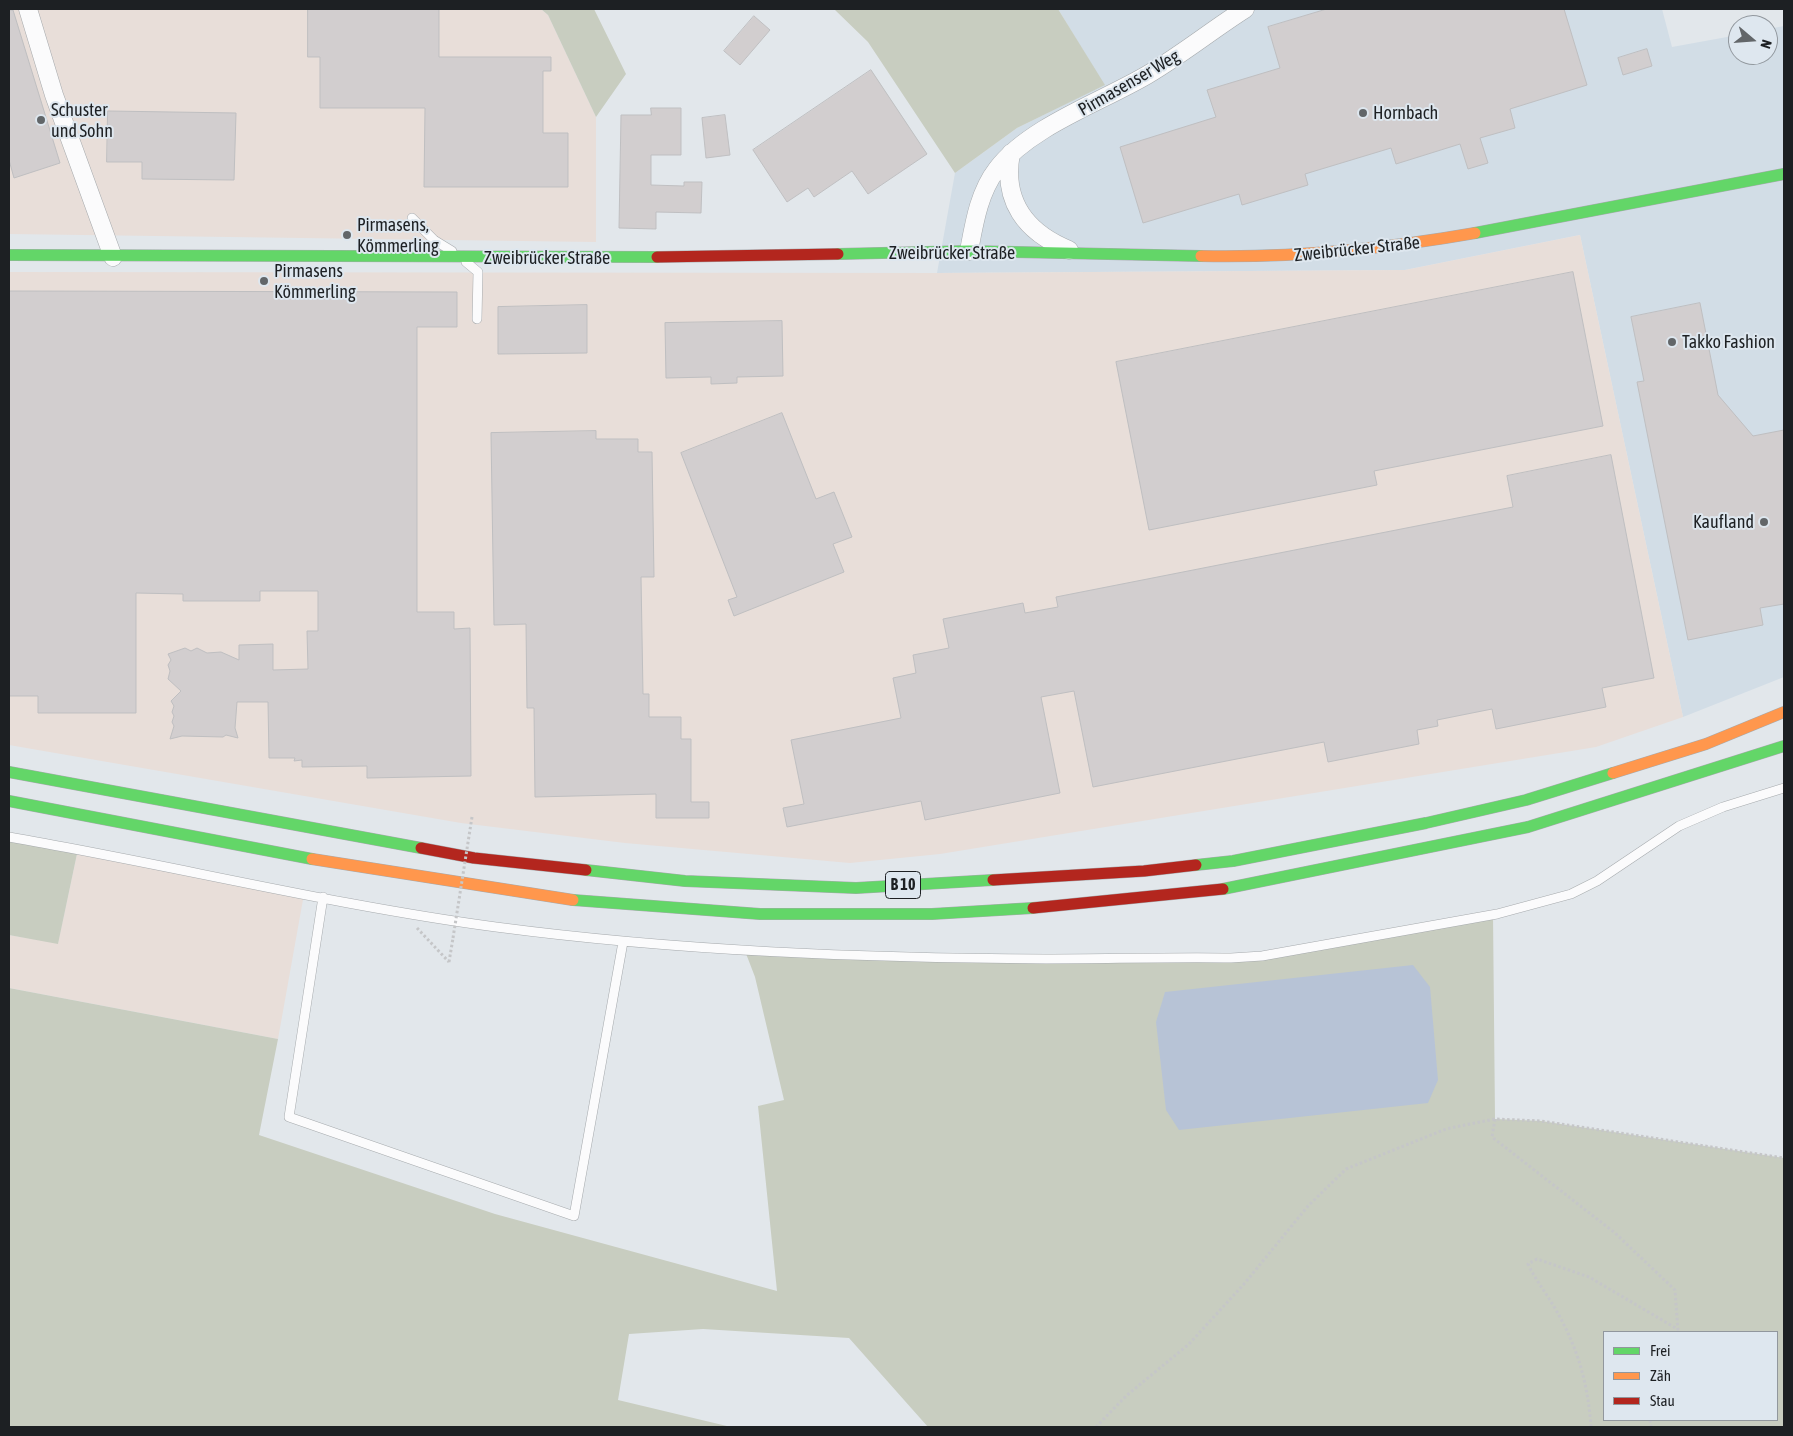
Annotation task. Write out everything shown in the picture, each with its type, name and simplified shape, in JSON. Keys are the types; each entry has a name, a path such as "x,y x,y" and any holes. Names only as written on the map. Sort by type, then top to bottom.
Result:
{"main road":[{"name":"Zweibrücker Straße","path":"9,256 629,258 969,251 1257,257 1400,246 1607,210 1784,174"},
{"name":"B 10","path":"9,772 474,858 685,882 856,888 1144,872 1233,861 1426,823 1526,800 1706,744 1784,712"},
{"name":"B 10","path":"9,801 349,866 578,901 760,914 932,914 1054,907 1228,888 1528,827 1784,746"}],"street":[{"path":"28,9 54,95 113,257"},
{"name":"Pirmasenser Weg","path":"969,251 975,220 984,192 996,170 1011,153 1029,138 1149,74 1245,9"},
{"path":"1011,153 1008,173 1010,189 1024,219 1044,237 1077,253"}],"lane":[{"path":"412,218 434,240 478,272 476,319"},
{"path":"9,837 414,914 494,927 623,942 745,950 941,958 1048,959 1262,956 1497,914 1571,894 1597,881 1679,826 1723,806 1784,788"},
{"path":"323,897 289,1117 574,1216 623,942"}],"path":[{"path":"414,914 412,923 449,962 472,817"},
{"path":"1495,1119 1492,1137 1615,1233 1675,1290 1679,1331"},
{"path":"1096,1427 1126,1396 1189,1344 1244,1284 1308,1206 1346,1169 1446,1128 1495,1119 1541,1120 1784,1158"},
{"path":"1591,1427 1589,1396 1574,1344 1556,1309 1528,1264 1537,1259 1589,1277 1679,1331"}],"shaded area":[{"path":"9,9 541,9 548,15 596,117 596,242 9,234"},
{"path":"541,9 594,9 626,74 596,117 548,15"},
{"path":"834,9 1058,9 1105,85 1017,128 955,173 868,42"},
{"path":"1058,9 1662,9 1672,47 1728,37 1728,65 1778,65 1778,27 1784,26 1784,677 1683,717 1580,235 1405,270 937,273 955,173 1017,128 1104,85"},
{"path":"1580,235 1683,717 1596,747 940,854 850,863 625,843 461,823 9,745 9,272 937,273 1405,270"},
{"path":"9,837 78,849 58,944 9,935"},
{"path":"78,849 304,894 278,1039 9,988 9,935 58,943"},
{"path":"1493,914 1495,1119 1541,1121 1784,1158 1784,1427 928,1427 849,1338 703,1329 629,1334 618,1400 731,1427 9,1427 9,988 278,1039 259,1135 495,1214 777,1291 758,1106 784,1100 755,977 745,951 941,958 1231,958"}],"water":[{"path":"1413,965 1430,987 1438,1080 1428,1103 1179,1130 1166,1110 1156,1022 1165,992"}],"building":[{"path":"308,9 439,9 439,57 551,57 551,71 543,71 543,133 568,133 568,187 424,187 425,108 320,108 320,57 308,57"},
{"name":"Hornbach","path":"1327,9 1564,9 1587,85 1510,109 1515,128 1480,138 1488,163 1468,169 1460,144 1396,164 1391,148 1305,174 1308,185 1242,205 1239,194 1143,223 1120,147 1216,117 1207,90 1280,68 1268,27"},
{"path":"9,10 13,10 60,163 14,178 9,160"},
{"path":"754,16 770,30 740,65 724,51"},
{"path":"1647,49 1652,66 1623,75 1618,58"},
{"path":"871,70 927,154 868,194 852,171 814,197 808,188 787,202 753,150"},
{"path":"651,108 681,108 681,155 651,155 651,185 684,186 684,182 702,182 701,213 656,212 656,229 619,228 621,115 651,115"},
{"path":"108,111 236,113 234,180 142,179 142,162 107,162"},
{"path":"725,115 730,155 706,158 702,118"},
{"path":"1573,272 1603,426 1374,471 1377,485 1149,530 1116,362"},
{"path":"9,291 457,292 457,327 417,327 417,612 454,612 454,629 470,628 471,776 367,778 367,766 302,767 302,760 294,761 295,758 269,758 268,702 237,702 235,728 238,738 226,735 223,737 182,736 170,739 174,726 172,712 174,706 171,701 181,691 168,679 170,671 168,665 171,660 168,654 185,648 191,651 197,648 207,653 221,652 239,660 239,645 273,644 273,670 308,669 307,631 318,631 318,591 260,591 260,601 183,601 183,594 136,593 136,713 38,713 38,696 9,696"},
{"path":"1700,303 1718,395 1753,436 1784,430 1784,604 1760,608 1763,625 1688,640 1637,382 1644,381 1631,317"},
{"path":"587,305 587,353 498,354 498,307"},
{"path":"782,321 783,376 737,377 737,383 711,384 711,377 666,378 665,323"},
{"path":"782,413 816,499 834,492 852,537 833,544 844,572 734,616 728,600 737,597 681,453"},
{"path":"596,431 596,439 638,439 638,452 652,452 654,577 641,577 643,694 649,694 649,717 681,717 681,739 691,739 691,802 709,802 709,818 656,818 656,794 535,797 534,708 527,708 526,624 494,625 491,433"},
{"path":"1611,455 1654,678 1602,688 1606,707 1496,729 1492,709 1437,720 1438,726 1417,730 1419,744 1328,762 1324,742 1093,787 1074,691 1041,697 1060,793 925,820 921,801 787,827 783,808 804,804 791,740 901,718 893,678 916,673 913,655 949,648 943,619 1023,603 1025,613 1058,607 1056,597 1513,507 1507,476"}],"traffic: fast":[{"path":"1475,233 1784,174"},
{"path":"838,254 969,251 1201,256"},
{"path":"9,255 657,257"},
{"path":"1223,889 1528,827 1784,746"},
{"path":"9,772 421,848"},
{"path":"1196,865 1233,861 1426,823 1526,800 1613,773"},
{"path":"9,801 312,859"},
{"path":"586,870 685,881 856,888 993,880"},
{"path":"573,900 760,914 932,914 1033,908"}],"traffic: slow":[{"path":"1201,256 1304,254 1407,244 1475,233"},
{"path":"1613,773 1706,744 1784,712"},
{"path":"312,859 573,900"}],"traffic: jam":[{"path":"657,257 838,254"},
{"path":"421,848 474,858 586,870"},
{"path":"993,880 1144,871 1196,865"},
{"path":"1033,908 1223,889"}],"place":[{"name":"Hornbach","path":"1363,113"},
{"name":"Schuster und Sohn","path":"41,120"},
{"name":"Pirmasens, Kömmerling","path":"347,235"},
{"name":"Pirmasens Kömmerling","path":"264,281"},
{"name":"Takko Fashion","path":"1672,342"},
{"name":"Kaufland","path":"1764,522"}]}
